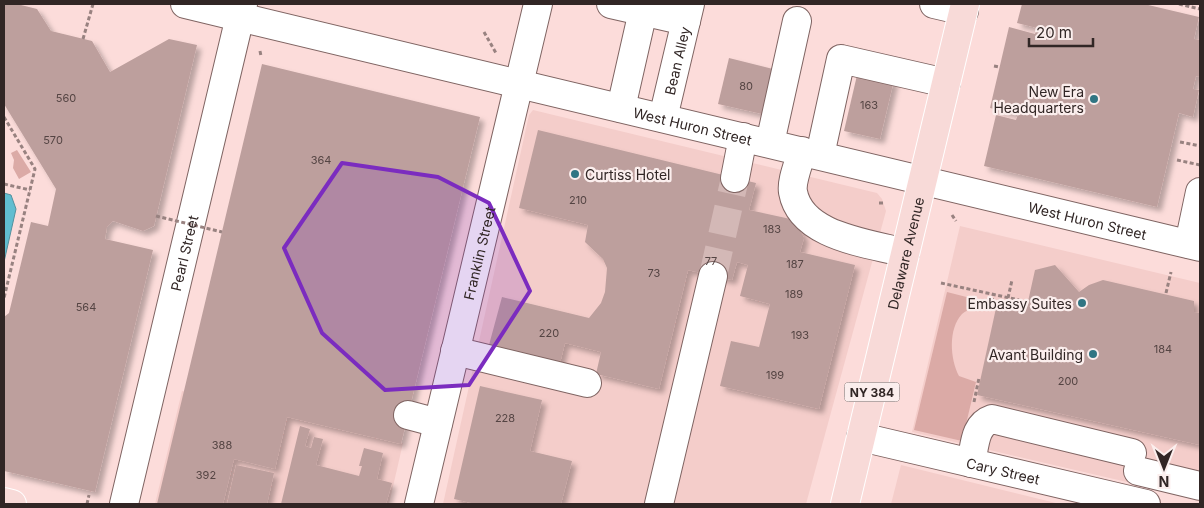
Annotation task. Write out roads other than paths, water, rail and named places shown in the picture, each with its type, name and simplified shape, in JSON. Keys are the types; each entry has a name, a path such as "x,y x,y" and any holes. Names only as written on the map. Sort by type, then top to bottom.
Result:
{"main road":[{"name":"Delaware Avenue","path":"845,504 964,7"},
{"path":"4,502 12,504"}],"street":[{"name":"West Huron Street","path":"185,4 241,10 519,83 1194,245"},
{"name":"Franklin Street","path":"419,504 538,4"},
{"path":"611,4 643,11 688,12"},
{"path":"934,4 964,7"},
{"name":"Pearl Street","path":"124,504 241,10"},
{"path":"621,108 643,11"},
{"name":"Bean Alley","path":"663,118 688,12"},
{"path":"770,143 797,21"},
{"path":"905,253 822,230 800,212 792,191 811,153 841,59 946,83"},
{"path":"735,178 743,137"},
{"path":"1194,245 1200,192"},
{"path":"659,504 713,276"},
{"path":"455,351 587,383"},
{"path":"408,415 438,422"},
{"path":"971,462 978,430 984,422 992,419 1135,462 1200,486"},
{"name":"Cary Street","path":"861,437 971,462 1072,496 1146,504"}],"water":[{"path":"4,193 11,195 16,209 4,262"}],"tunnel":[{"path":"713,276 735,178"}],"place":[{"name":"New Era Headquarters","path":"1094,99"},
{"name":"Curtiss Hotel","path":"575,174"},
{"name":"Embassy Suites","path":"1082,303"},
{"name":"Avant Building","path":"1093,354"}]}
